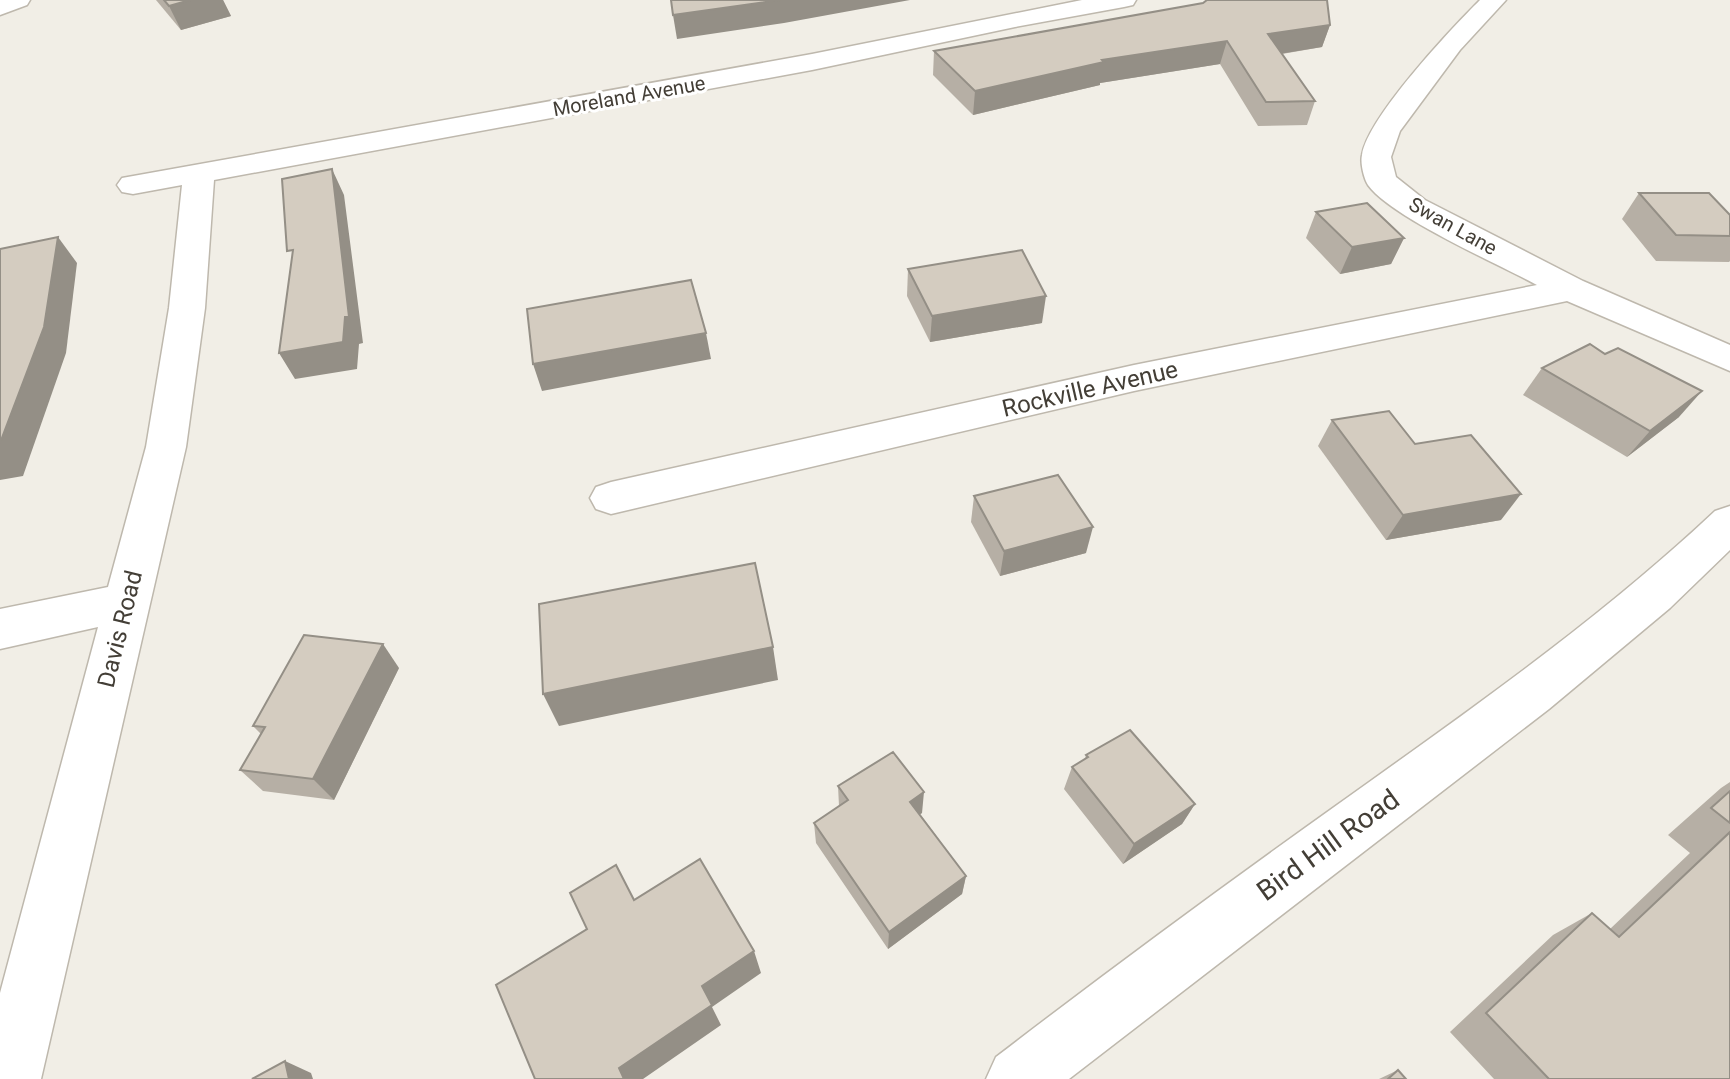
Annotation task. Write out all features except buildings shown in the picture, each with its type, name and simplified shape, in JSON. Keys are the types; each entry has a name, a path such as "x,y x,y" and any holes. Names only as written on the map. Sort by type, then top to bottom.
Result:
{"street":[{"path":"0,8 18,0"},
{"path":"965,0 993,24"},
{"name":"Moreland Avenue","path":"133,185 812,62 1124,0"},
{"name":"Swan Lane","path":"1494,0 1451,44 1386,130 1376,157 1381,181 1414,207 1571,289 1730,359"},
{"name":"Davis Road","path":"9,1079 166,447 187,308 199,174"},
{"name":"Rockville Avenue","path":"611,498 1134,378 1571,289"},
{"name":"Bird Hill Road","path":"1018,1079 1133,989 1531,695 1695,558 1730,523"},
{"path":"0,629 127,602"}]}
